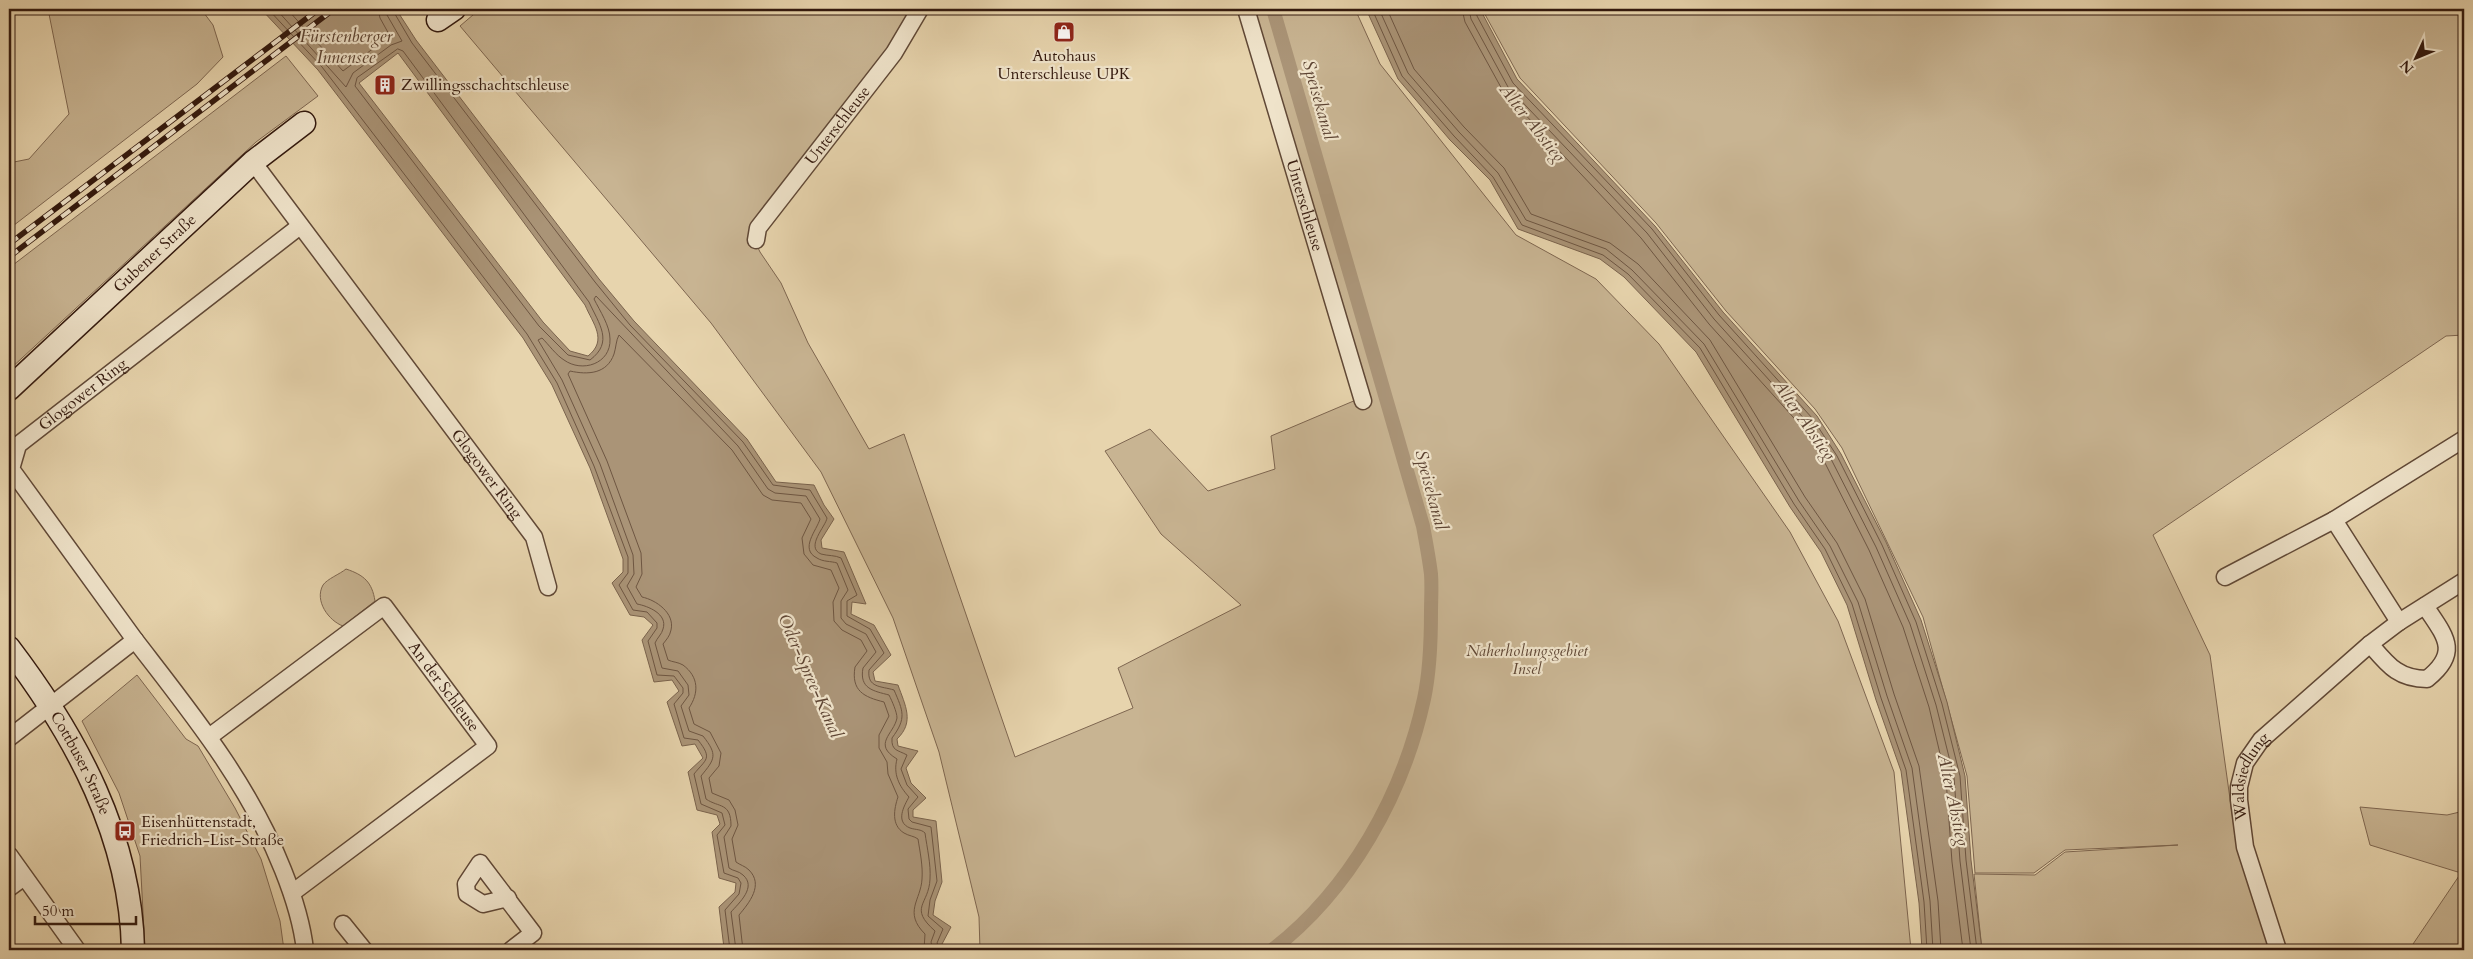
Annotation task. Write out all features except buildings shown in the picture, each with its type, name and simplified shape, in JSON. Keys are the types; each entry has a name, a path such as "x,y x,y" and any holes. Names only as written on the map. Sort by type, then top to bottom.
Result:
{"main road":[{"name":"Gubener Straße","path":"9,389 253,162 304,123"},
{"name":"Cottbuser Straße","path":"9,648 51,706 81,758 108,820 126,872 133,950"}],"street":[{"name":"Unterschleuse","path":"756,240 758,228 894,53 920,9"},
{"name":"Unterschleuse","path":"1246,9 1363,401"},
{"name":"Glogower Ring","path":"253,162 534,537 548,587"},
{"name":"Glogower Ring","path":"135,640 11,469 18,445 300,226"},
{"path":"2225,578 2334,520 2464,439"},
{"path":"2334,520 2399,622"},
{"name":"Waldsiedlung","path":"2278,950 2244,847 2239,800 2241,777 2245,763 2262,740 2370,644 2399,622 2464,581"},
{"name":"An der Schleuse","path":"209,737 384,606 488,746 292,893"},
{"path":"2370,644 2387,664 2399,673 2412,679 2427,679 2443,664 2448,654 2448,646 2445,636 2425,606"},
{"path":"9,738 135,640 209,737 248,795 270,836 292,893 305,950"},
{"path":"9,856 77,950"},
{"path":"9,888 24,876"},
{"path":"508,898 534,933 511,950"},
{"path":"343,924 364,950"}],"green space":[{"path":"48,9 201,9 213,25 223,57 197,84 9,229 9,163 29,159 69,114"},
{"name":"Naherholungsgebiet Insel","path":"480,9 789,9 812,12 917,9 751,233 760,252 781,283 808,343 869,449 904,434 1015,757 1133,708 1118,668 1241,605 1161,534 1105,451 1150,429 1208,491 1275,469 1271,436 1363,397 1248,9 1355,9 1380,64 1516,235 1596,279 1659,344 1790,532 1838,621 1894,772 1911,950 980,950 979,917 939,752 893,618 821,472 711,323 460,26"},
{"path":"1482,9 2464,9 2464,335 2446,336 2153,535 2210,655 2236,842 2270,950 1982,950 1974,874 2035,875 2065,852 2178,845 2065,850 2034,873 1975,873 1967,776 1923,617 1842,448 1815,409 1726,311 1656,223 1520,78"},
{"path":"286,56 318,96 256,142 9,370 9,268"},
{"path":"346,569 366,580 372,589 375,601 343,626 333,620 324,610 320,597 323,585"},
{"path":"137,675 186,739 198,746 235,808 261,859 280,921 284,950 145,950 140,856 119,793 82,721"},
{"path":"2360,807 2447,815 2464,811 2464,950 2409,950 2461,873 2370,845"}],"water":[{"path":"261,9 396,9 416,40 599,279 634,321 747,439 776,482 814,485 824,505 834,519 821,540 822,548 844,552 866,604 852,602 851,614 874,625 891,655 873,672 875,681 898,685 906,706 906,726 897,739 898,746 918,751 906,768 911,783 926,798 913,810 913,817 936,821 942,882 935,901 933,915 951,927 942,944 948,950 731,950 724,948 719,907 735,892 736,883 719,878 712,832 720,824 717,815 697,810 688,772 703,758 695,744 682,746 667,702 679,691 672,680 654,682 642,640 653,625 644,617 630,615 612,583 623,572 623,559 590,468 552,385 523,338 318,70","holes":["398,53 585,305 595,325 598,338 594,350 588,356 570,351 543,322 359,83"]},
{"name":"Alter Abstieg","path":"1366,9 1480,9 1517,79 1655,226 1723,312 1817,416 1841,454 1886,542 1921,620 1947,702 1965,776 1971,860 1982,950 1922,950 1919,903 1901,771 1876,700 1847,605 1821,552 1790,507 1696,352 1624,277 1600,259 1518,229 1490,180 1450,140 1398,79"}],"waterway":[{"name":"Speisekanal","path":"1272,950 1300,926 1326,899 1349,870 1387,805 1415,735 1428,678 1431,634 1431,574 1423,526 1273,9"}],"railway":[{"path":"9,244 319,9"},
{"path":"9,257 334,9"}],"place":[{"name":"Autohaus Unterschleuse UPK","path":"1064,32"},
{"name":"Zwillingsschachtschleuse","path":"385,85"},
{"name":"Eisenhüttenstadt, Friedrich-List-Straße","path":"125,831"}],"water label":[{"name":"Fürstenberger Innensee","path":"346,46"},
{"name":"Oder-Spree-Kanal","path":"810,676"}]}
